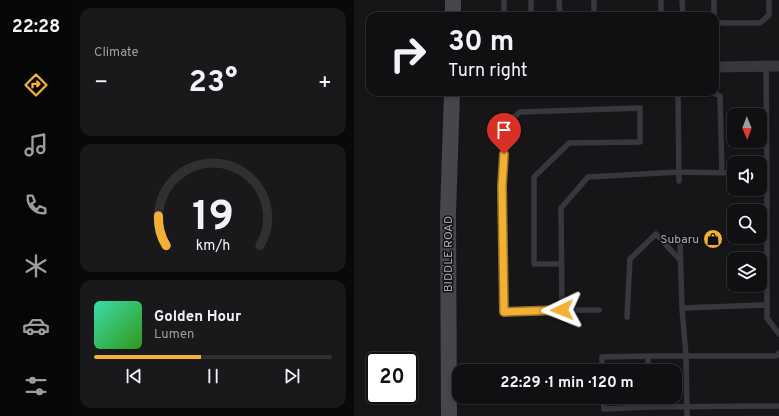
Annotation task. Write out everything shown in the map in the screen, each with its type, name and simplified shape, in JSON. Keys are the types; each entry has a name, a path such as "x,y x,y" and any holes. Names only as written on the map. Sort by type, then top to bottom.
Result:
{"main road":[{"path":"453,0 453,12"},
{"name":"BIDDLE ROAD","path":"449,416 448,229 452,96"}],"street":[{"path":"719,67 779,66"}],"lane":[{"path":"504,0 504,12"},
{"path":"531,0 532,12"},
{"path":"559,0 560,12"},
{"path":"594,0 594,12"},
{"path":"661,0 661,12"},
{"path":"682,0 683,12"},
{"path":"714,0 714,12"},
{"path":"719,23 760,23 769,15 769,0"},
{"path":"766,66 767,156"},
{"path":"678,96 679,181"},
{"path":"719,96 722,173"},
{"path":"562,264 534,264 534,177 569,143 640,142 640,108 520,112 507,123 502,186 504,312 599,310"},
{"path":"562,310 561,208 588,177 679,172 727,173"},
{"path":"767,196 767,318 779,334"},
{"path":"626,317 630,258 656,234 680,260"},
{"path":"680,242 682,308 686,356 687,416"},
{"path":"682,308 767,305"},
{"path":"602,364 602,357 776,356 779,353"},
{"path":"648,356 648,364"},
{"path":"604,404 604,409 686,406 779,406"}],"place":[{"name":"Subaru","path":"713,239"}],"route":[{"path":"504,154 502,186 504,312 562,310"}]}
